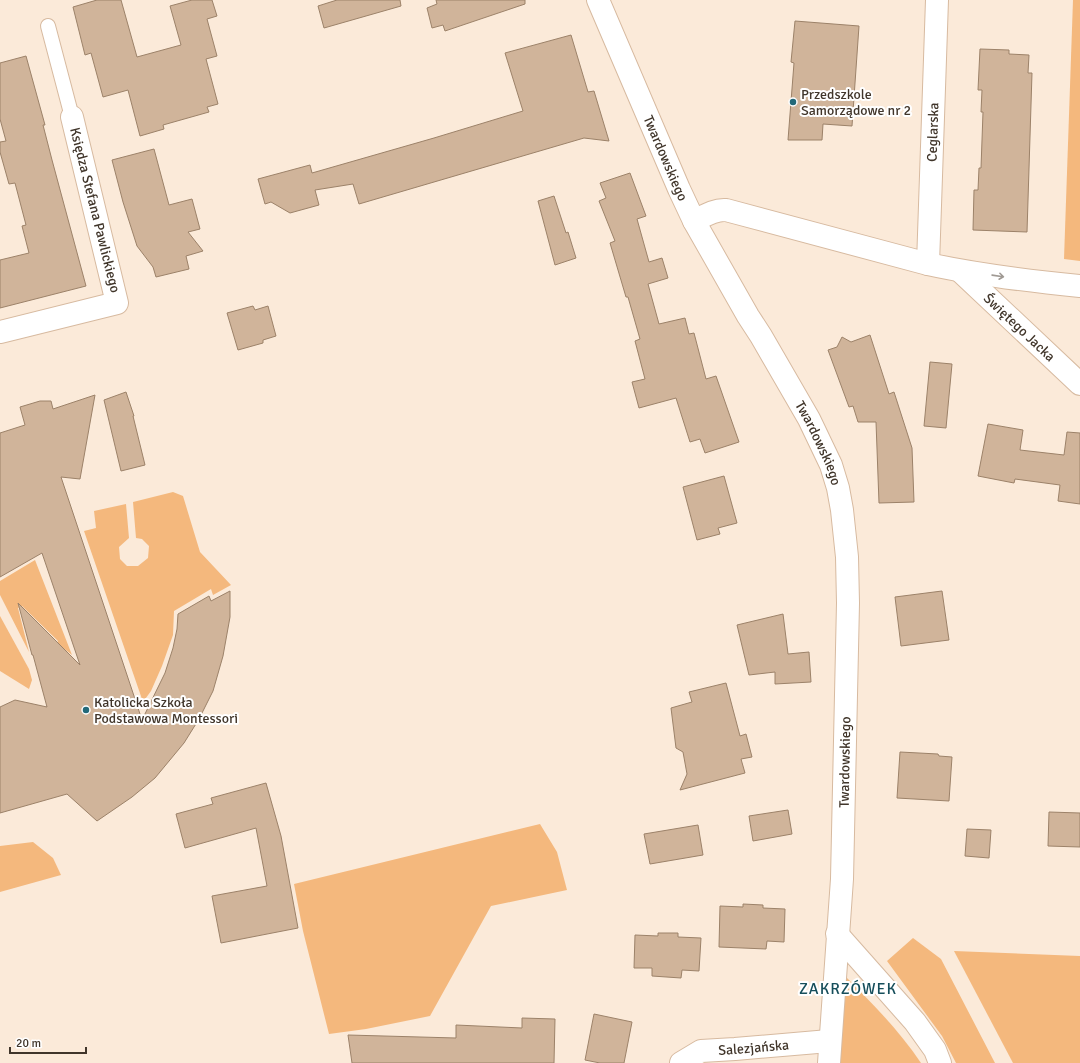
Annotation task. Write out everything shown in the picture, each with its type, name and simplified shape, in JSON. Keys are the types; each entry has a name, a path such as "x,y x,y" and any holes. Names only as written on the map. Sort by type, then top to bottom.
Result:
{"street":[{"name":"Twardowskiego","path":"598,0 694,221 809,420 831,465 838,488 847,557 848,603 842,878 829,1063"},
{"name":"Ceglarska","path":"928,264 937,0"},
{"name":"Księdza Stefana Pawlickiego","path":"0,332 117,303 72,117"},
{"path":"694,221 713,212 726,210 928,264 960,271 1080,286"},
{"name":"Świętego Jacka","path":"960,271 1080,384"},
{"path":"838,934 915,1022 934,1050 940,1063"},
{"name":"Salezjańska","path":"681,1063 701,1051 830,1041"}],"lane":[{"path":"48,26 72,117"}],"shaded area":[{"path":"1073,0 1080,0 1080,261 1064,259"},
{"path":"173,492 183,496 200,552 231,585 213,595 211,589 174,611 173,635 151,691 143,702 84,531 96,528 94,511 126,504 129,538 119,547 120,559 127,566 138,566 148,558 149,546 142,539 136,538 133,502"},
{"path":"35,560 72,655 57,643 58,641 22,606 18,608 29,652 0,595 0,581"},
{"path":"0,616 29,669 32,680 29,689 0,671"},
{"path":"540,824 557,852 567,890 491,906 430,1016 366,1029 329,1034 303,931 294,884"},
{"path":"33,842 53,858 61,875 0,892 0,846"},
{"path":"913,938 941,959 995,1063 956,1063 942,1036 887,961"},
{"path":"954,951 1080,956 1080,1063 1013,1063"},
{"path":"842,973 894,1027 921,1063 838,1063"}],"building":[{"path":"97,0 121,0 137,57 181,45 170,6 192,0 212,0 217,16 207,19 217,56 206,59 218,104 207,107 209,112 163,125 164,129 140,136 128,90 103,97 91,53 85,55 73,7"},
{"path":"337,0 400,0 401,6 324,28 318,6"},
{"path":"436,0 525,0 525,4 445,31 443,25 432,28 427,8 437,4"},
{"path":"795,21 859,26 852,126 823,124 822,140 788,140 794,63 791,62"},
{"path":"571,35 588,92 594,91 609,141 584,138 359,204 353,184 315,190 319,205 290,213 271,202 265,204 258,179 310,165 312,173 523,111 505,53"},
{"path":"980,49 1009,50 1009,54 1029,55 1028,73 1032,73 1027,232 973,230 974,190 978,190 979,168 981,168 983,112 981,112 982,90 978,90"},
{"path":"26,56 86,286 0,308 0,260 29,253 22,226 26,225 15,183 9,184 0,152 0,142 6,141 0,119 0,63"},
{"path":"154,149 169,205 192,199 200,229 188,232 203,251 186,256 189,269 156,277 153,267 137,246 112,160"},
{"path":"630,173 646,216 637,219 649,262 662,258 668,278 648,284 659,324 685,318 689,334 694,333 706,379 716,376 739,442 705,453 700,439 690,442 676,398 639,408 632,382 645,379 635,341 640,339 610,243 615,241 599,201 606,198 600,183"},
{"path":"554,196 576,258 555,265 538,201"},
{"path":"253,306 255,310 268,306 276,336 263,340 263,343 238,350 227,313"},
{"path":"870,335 889,394 894,392 912,448 914,502 879,503 876,422 858,422 853,406 849,407 828,350 837,347 842,337 851,342"},
{"path":"930,362 952,364 946,428 924,426"},
{"path":"126,392 134,416 145,465 121,471 104,400"},
{"path":"95,395 80,479 61,477 142,720 165,673 173,648 178,614 209,596 211,601 230,591 230,617 223,656 213,691 199,719 184,743 155,778 132,797 97,821 67,794 0,813 0,707 15,700 47,707 18,603 80,665 42,553 0,577 0,433 25,425 20,407 40,401 51,401 53,409"},
{"path":"988,424 1023,430 1020,450 1064,455 1067,432 1080,433 1080,504 1058,501 1060,485 1015,479 1014,483 978,476"},
{"path":"724,476 737,523 718,528 720,534 697,540 683,487"},
{"path":"942,591 949,640 901,646 895,597"},
{"path":"783,614 788,654 809,652 811,682 775,684 775,672 749,675 737,625"},
{"path":"726,683 740,736 746,734 752,757 741,759 745,773 680,790 687,774 683,752 676,748 671,708 692,702 689,692"},
{"path":"900,752 938,754 939,756 952,757 949,801 897,798"},
{"path":"266,783 281,836 298,928 221,943 212,896 267,886 256,828 185,848 176,814 213,804 211,798"},
{"path":"788,810 792,834 753,841 749,816"},
{"path":"1049,812 1080,813 1080,847 1048,846"},
{"path":"698,825 703,855 650,864 644,834"},
{"path":"967,829 991,830 989,858 965,856"},
{"path":"743,904 763,905 763,908 785,909 784,942 767,941 766,949 719,947 720,906 743,907"},
{"path":"658,933 678,933 678,937 701,938 699,971 682,970 681,978 652,976 652,968 634,968 635,935 658,936"},
{"path":"594,1014 632,1022 624,1063 600,1063 585,1060"},
{"path":"522,1018 555,1019 554,1063 352,1063 348,1035 456,1038 456,1025 522,1028"}],"place":[{"name":"Przedszkole Samorządowe nr 2","path":"793,102"},
{"name":"Katolicka Szkoła Podstawowa Montessori","path":"86,710"}],"district":[{"name":"ZAKRZÓWEK","path":"848,989"}]}
